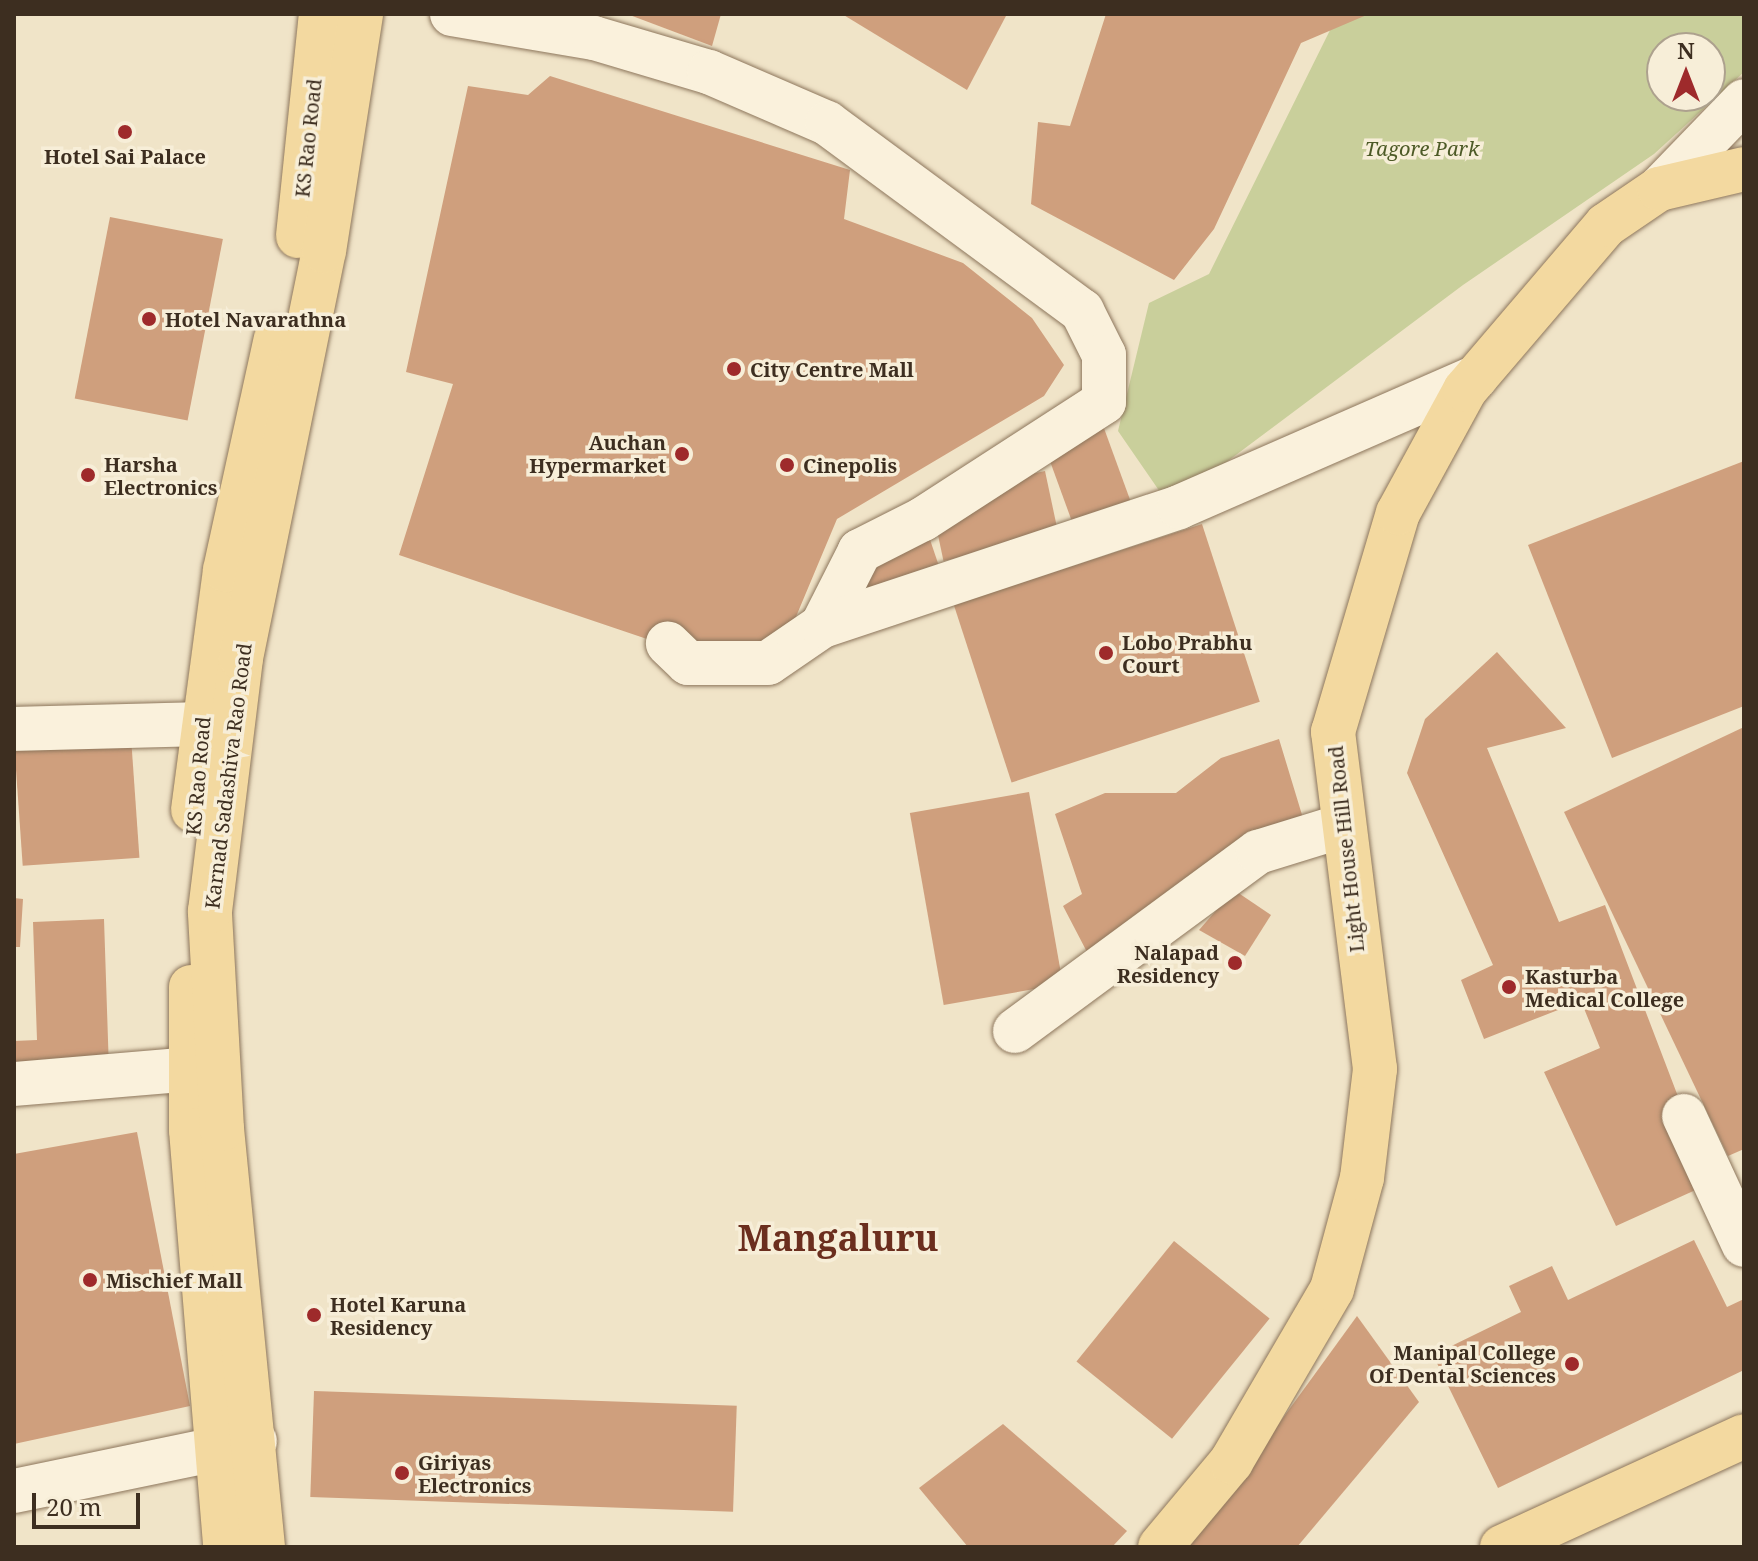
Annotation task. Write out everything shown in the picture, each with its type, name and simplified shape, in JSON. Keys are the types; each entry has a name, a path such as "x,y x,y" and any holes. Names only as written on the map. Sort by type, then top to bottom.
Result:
{"main road":[{"name":"KS Rao Road","path":"225,1547 237,1445 191,1069 191,830 201,724 225,570 297,248 321,14"},
{"name":"Karnad Sadashiva Rao Road","path":"263,1547 237,1445 210,911 241,658 324,251 361,14"},
{"name":"Light House Hill Road","path":"1160,1547 1231,1462 1332,1289 1362,1178 1375,1069 1342,826 1333,732 1398,513 1476,377 1606,225 1659,189 1744,169"},
{"path":"1502,1547 1548,1538 1744,1436"}],"street":[{"path":"452,14 594,38 709,72 827,123 1082,311 1104,355 1104,402 923,519 860,551 822,626"},
{"path":"1659,189 1744,101"},
{"path":"668,644 688,663 768,663 822,626 1179,507 1476,377"},
{"path":"14,729 201,724"},
{"path":"1015,1031 1258,852 1342,826"},
{"path":"14,1084 191,1069"},
{"path":"1684,1116 1744,1245"},
{"path":"14,1491 237,1445"}],"green space":[{"name":"Tagore Park","path":"1338,14 1744,14 1744,72 1726,88 1726,32 1646,32 1646,112 1700,112 1654,154 1463,285 1169,505 1118,431 1149,303 1209,274"}],"building":[{"path":"627,14 721,14 712,46"},
{"path":"842,14 1007,14 967,90"},
{"path":"1106,14 1369,14 1301,43 1214,229 1174,280 1031,204 1038,122 1070,126"},
{"name":"City Centre Mall","path":"550,76 850,170 844,219 963,263 1032,318 1064,365 1044,396 837,519 790,631 748,663 647,639 399,555 453,384 406,372 468,86 528,95"},
{"name":"Hotel Navarathna","path":"110,217 223,239 188,421 75,399"},
{"path":"1101,420 1130,501 1072,522 1043,441"},
{"path":"1744,461 1744,706 1612,758 1528,545"},
{"path":"1045,471 1059,537 944,561 930,496"},
{"path":"923,519 943,578 873,601 856,556"},
{"name":"Lobo Prabhu Court","path":"1202,524 1260,702 1012,783 954,605"},
{"path":"1497,652 1566,728 1487,748 1559,922 1605,905 1711,1183 1616,1226 1544,1072 1600,1048 1581,1001 1484,1039 1461,980 1493,965 1407,773 1425,719"},
{"path":"1744,727 1744,1149 1728,1156 1564,812"},
{"path":"131,737 139,858 23,866 14,745"},
{"path":"1279,739 1306,828 1087,952 1063,906 1082,894 1055,814 1105,793 1176,793 1221,758"},
{"path":"1029,792 1063,984 944,1005 910,813"},
{"path":"1234,890 1271,915 1245,956 1199,930"},
{"path":"14,898 23,899 20,947 14,947"},
{"path":"104,919 109,1070 14,1073 14,1041 37,1040 33,922"},
{"name":"Mischief Mall","path":"137,1132 190,1406 14,1444 14,1154"},
{"name":"Manipal College Of Dental Sciences","path":"1694,1240 1727,1307 1744,1299 1744,1370 1498,1488 1433,1355 1521,1312 1509,1286 1552,1266 1568,1300"},
{"path":"1174,1241 1270,1318 1172,1439 1076,1361"},
{"path":"1357,1316 1419,1402 1297,1547 1189,1547"},
{"path":"314,1391 737,1406 733,1512 310,1497"},
{"path":"1003,1424 1127,1531 1112,1547 968,1547 919,1488"}],"place":[{"name":"Hotel Sai Palace","path":"125,132"},
{"name":"Hotel Navarathna","path":"149,319"},
{"name":"City Centre Mall","path":"734,369"},
{"name":"Auchan Hypermarket","path":"682,454"},
{"name":"Cinepolis","path":"787,465"},
{"name":"Harsha Electronics","path":"88,475"},
{"name":"Lobo Prabhu Court","path":"1106,653"},
{"name":"Nalapad Residency","path":"1235,963"},
{"name":"Kasturba Medical College","path":"1509,987"},
{"name":"Mischief Mall","path":"90,1280"},
{"name":"Hotel Karuna Residency","path":"314,1315"},
{"name":"Manipal College Of Dental Sciences","path":"1572,1364"},
{"name":"Giriyas Electronics","path":"402,1473"}],"district":[{"name":"Mangaluru","path":"838,1238"}]}
